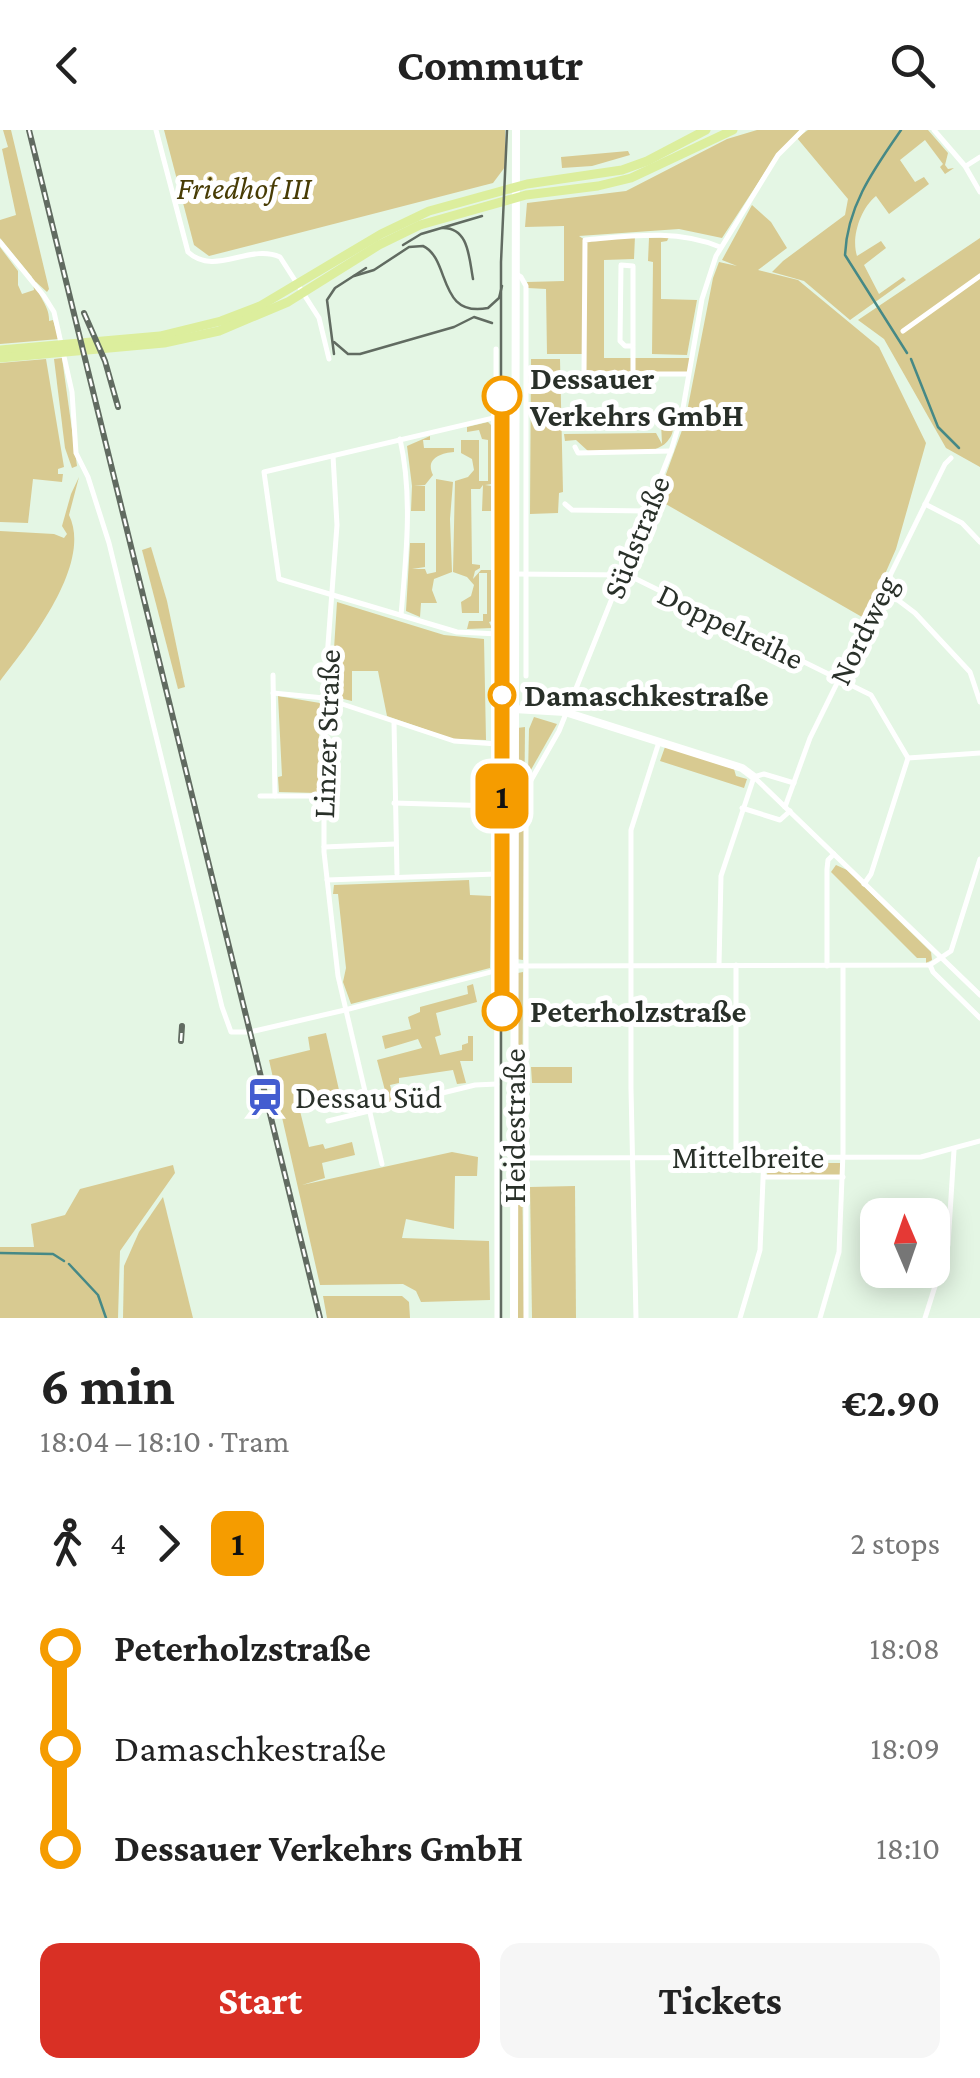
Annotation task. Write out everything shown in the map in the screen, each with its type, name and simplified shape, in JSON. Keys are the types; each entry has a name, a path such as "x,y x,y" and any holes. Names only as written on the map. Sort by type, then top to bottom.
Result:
{"main road":[{"path":"0,358 18,353 164,343 238,320 406,231 516,192 622,170 706,130"},
{"path":"516,192 598,186 631,178 733,130"},
{"path":"0,350 18,353"}],"street":[{"path":"156,130 186,246 192,256 208,263 254,253 280,257 319,318 329,358"},
{"name":"Heidestraße","path":"516,130 514,966 526,1318"},
{"name":"Südstraße","path":"529,782 559,731 670,451 682,414 702,299 720,247 778,156 804,130"},
{"path":"934,130 965,166 980,192"},
{"path":"965,166 980,157"},
{"path":"584,374 585,240 677,234 720,247"},
{"path":"0,242 48,301 63,348 74,404 76,453 88,477 108,543 228,1027 234,1033 345,1010 514,966 930,965 951,951 980,858"},
{"path":"633,346 620,341 621,265 633,266 633,346 633,374"},
{"name":"Heidestraße","path":"514,274 526,284 526,676"},
{"path":"903,331 980,276"},
{"name":"Heidestraße","path":"496,349 497,1318"},
{"path":"571,374 690,374"},
{"path":"576,407 578,415 682,414"},
{"path":"498,634 458,632 278,579 264,472 514,413"},
{"path":"400,440 406,465 407,519 401,615"},
{"path":"575,447 578,453 670,451"},
{"name":"Linzer Straße","path":"333,456 337,525 324,698 324,847 345,1010 382,1164"},
{"name":"Nordweg","path":"788,809 810,738 882,588 951,458"},
{"path":"565,504 572,510 647,511"},
{"path":"925,504 962,523 980,542"},
{"path":"514,574 622,574"},
{"name":"Doppelreihe","path":"622,574 870,695 908,758"},
{"path":"882,588 915,612 970,672 980,702"},
{"path":"273,675 274,796"},
{"path":"274,692 324,698 454,742 498,744"},
{"path":"514,709 565,712 742,768 980,994"},
{"path":"394,722 397,876"},
{"path":"636,1318 631,830 659,742"},
{"path":"864,884 871,875 908,758 980,753"},
{"path":"754,777 764,774 795,784"},
{"path":"719,965 720,876 754,777"},
{"name":"Heidestraße","path":"514,1318 525,1087 529,782"},
{"path":"260,796 323,796"},
{"path":"394,804 497,806"},
{"path":"742,808 780,820 788,809"},
{"path":"324,847 396,844"},
{"path":"827,966 827,870 828,860 834,854"},
{"path":"327,880 496,874"},
{"path":"736,965 736,1156"},
{"path":"930,965 980,1018"},
{"path":"820,1318 839,1252 843,966"},
{"path":"328,1121 475,1085 497,1084"},
{"name":"Mittelbreite","path":"519,1158 921,1157 980,1140"},
{"path":"925,1318 948,1245 954,1150"},
{"path":"740,1318 760,1250 764,1156"},
{"name":"Mittelbreite","path":"764,1177 842,1177"}],"green space":[{"path":"3,130 11,130 49,289 47,292 36,282 37,287 59,339 0,344 0,247 18,271 22,294 34,290 32,277 0,238 0,220 16,215 2,149 8,147"},
{"name":"Friedhof III","path":"164,130 505,130 505,167 493,183 209,256 194,245"},
{"path":"757,130 800,130 773,160 722,238 679,229 579,236 585,240 635,236 634,259 604,260 604,358 692,358 689,374 584,375 584,354 547,354 546,289 528,288 527,282 564,281 564,226 525,227 527,203 626,191 727,139"},
{"path":"808,130 928,130 948,153 945,165 954,168 945,174 940,167 943,164 925,140 900,160 915,182 924,177 929,184 889,214 876,196 865,208 856,233 857,256 881,241 886,248 864,265 879,294 903,277 906,280 850,320 804,281 772,272 845,215 848,199 797,138"},
{"path":"628,151 630,155 592,166 562,168 561,157"},
{"path":"752,205 771,222 787,248 758,270 798,280 879,347 926,443 896,549 867,615 862,617 657,499 685,422 713,278 719,262 737,266 722,260"},
{"path":"669,237 661,242 661,299 697,300 687,355 652,354 653,262 648,261 649,238"},
{"path":"980,238 980,467 946,448 884,339 858,320"},
{"path":"62,358 77,466 72,468 65,448 54,359"},
{"path":"46,359 64,467 58,469 58,474 63,474 62,482 33,479 28,523 0,522 0,363"},
{"path":"531,359 560,359 563,492 559,493 558,513 530,514"},
{"path":"488,422 492,484 485,485 492,486 492,511 482,511 483,485 471,489 472,564 480,565 473,579 481,570 491,570 492,628 467,629 469,621 483,621 483,614 487,614 487,573 479,573 479,613 462,613 461,602 471,596 474,585 467,577 453,572 455,481 468,477 474,470 472,459 461,453 461,440 479,440 479,481 488,481 488,440 482,439 479,430 467,432 467,427"},
{"path":"661,423 674,423 670,437 663,445 644,452 588,451 576,440 565,441 564,434 656,433 662,444"},
{"path":"430,436 430,440 423,440 424,448 454,448 454,452 432,461 433,475 425,485 414,486 425,486 425,511 411,511 407,446"},
{"path":"79,477 69,515 74,535 65,579 41,625 0,681 0,531 64,538 67,534 62,526"},
{"path":"436,479 453,482 452,572 434,579 432,590 437,603 421,603 420,617 406,611 410,543 425,543 425,567 412,569 425,569 427,574 436,572"},
{"path":"151,547 185,687 178,689 142,550"},
{"path":"337,602 444,635 484,639 486,740 453,739 387,716 378,671 352,671 352,701 331,696"},
{"path":"278,696 320,703 318,793 279,792 278,777 282,776"},
{"path":"534,717 557,724 528,775 529,729"},
{"path":"525,727 523,960 516,959 517,728"},
{"path":"665,747 734,769 736,776 747,779 744,788 660,761"},
{"path":"836,865 847,870 931,952 932,960 926,963 926,958 917,958 831,872"},
{"path":"469,880 470,895 491,896 490,968 351,1004 343,982 346,968 334,885"},
{"path":"523,972 522,1156 515,1156 518,973"},
{"path":"473,984 477,1002 436,1013 441,1035 435,1037 440,1055 462,1050 468,1036 473,1036 473,1061 460,1061 466,1083 457,1084 453,1070 399,1078 399,1083 390,1085 394,1101 374,1105 387,1098 377,1060 422,1048 418,1039 385,1049 382,1036 411,1029 408,1017 420,1012 420,1007 468,994 467,986"},
{"path":"326,1033 339,1090 313,1097 310,1103 299,1107 309,1147 323,1144 325,1149 352,1142 355,1155 322,1163 325,1178 302,1185 452,1152 478,1157 477,1176 455,1176 454,1229 406,1219 402,1238 489,1241 490,1300 421,1302 416,1291 403,1284 320,1285 269,1060 310,1050 308,1037"},
{"path":"531,1067 572,1067 572,1083 532,1083"},
{"path":"768,1163 840,1163 840,1176 767,1176"},
{"path":"515,1164 522,1164 524,1318 516,1318"},
{"path":"173,1165 175,1173 120,1251 118,1318 0,1318 0,1247 34,1247 31,1224 65,1215 80,1189"},
{"path":"575,1186 576,1318 532,1318 530,1187"},
{"path":"163,1197 193,1318 123,1318 124,1266 139,1232"},
{"path":"323,1296 402,1296 409,1302 410,1318 327,1318"}],"waterway":[{"path":"901,130 856,204 845,255 907,353"},
{"path":"911,359 938,427 959,448"},
{"path":"0,1253 53,1254 64,1261"},
{"path":"69,1264 98,1295 106,1318"}],"tram line":[{"path":"501,1318 501,262 507,130"},
{"path":"403,245 421,234 482,216"},
{"path":"442,228 463,238 473,279"},
{"path":"354,276 374,270 409,247 423,246 432,253 452,296 460,304 472,309 488,308 499,298 502,286"},
{"path":"334,354 327,300 335,288 366,268"},
{"path":"334,342 348,354 360,354 454,327 474,317 492,323"},
{"name":"1","path":"502,396 502,1011"}],"railway":[{"path":"29,130 320,1318"},
{"path":"84,313 105,361 118,407"},
{"path":"181,1041 182,1026"}],"place":[{"name":"Dessauer Verkehrs GmbH","path":"502,396"},
{"name":"Damaschkestraße","path":"502,695"},
{"name":"Peterholzstraße","path":"502,1011"},
{"name":"Dessau Süd","path":"265,1097"}]}
